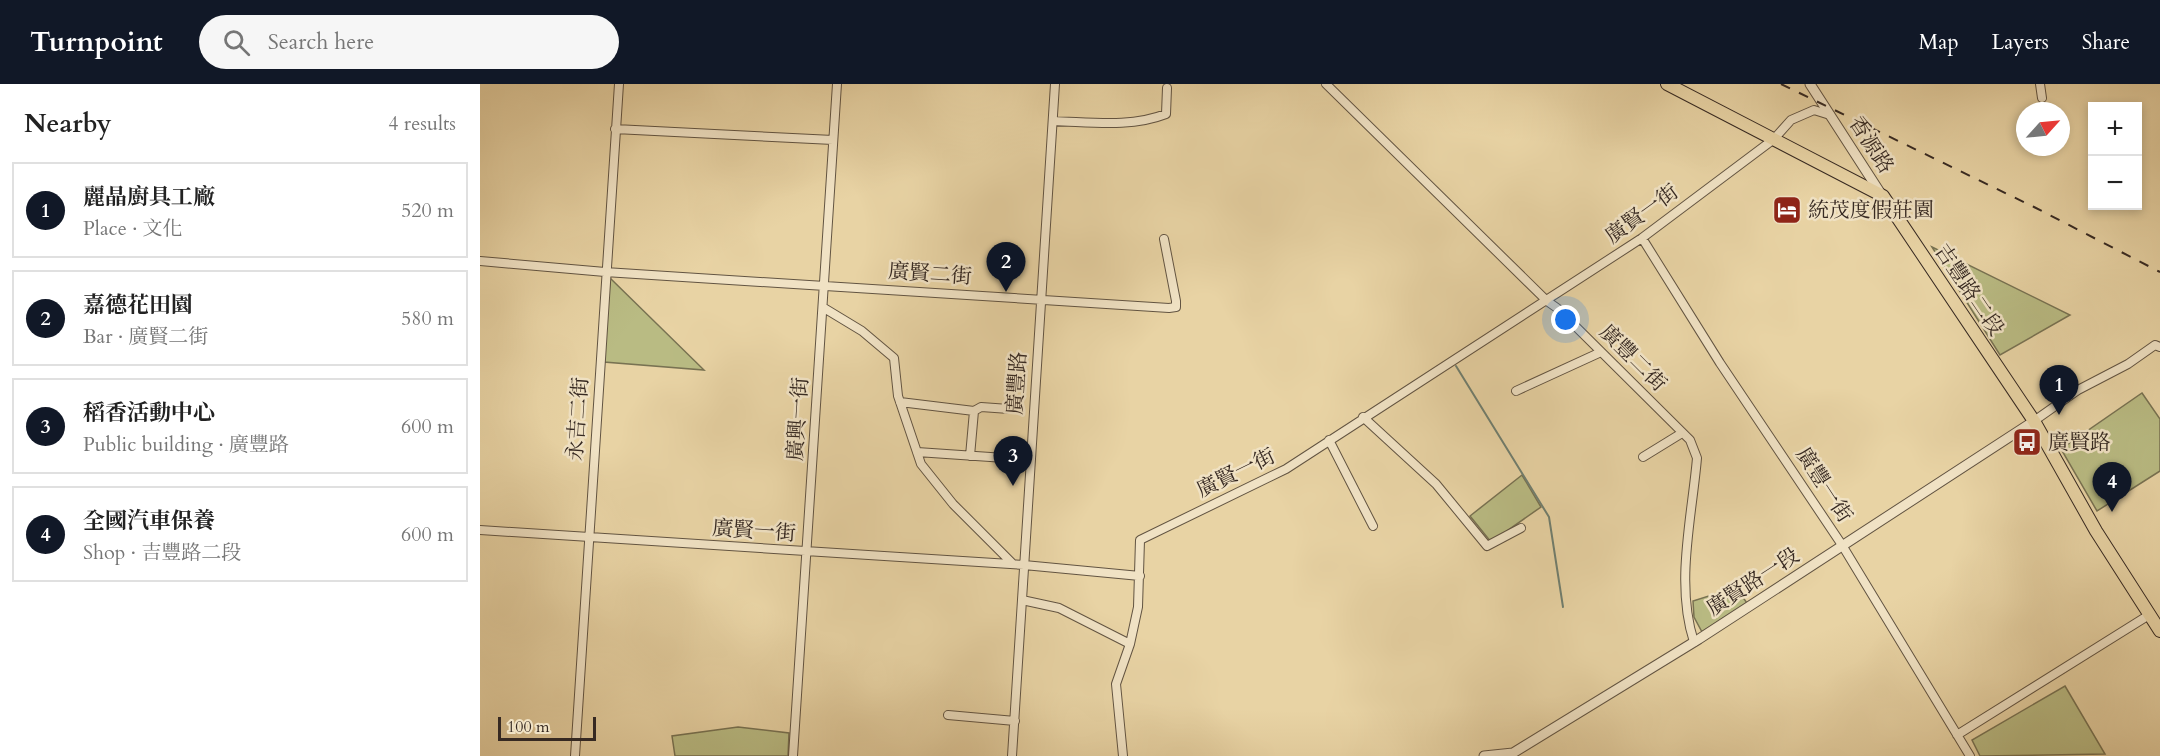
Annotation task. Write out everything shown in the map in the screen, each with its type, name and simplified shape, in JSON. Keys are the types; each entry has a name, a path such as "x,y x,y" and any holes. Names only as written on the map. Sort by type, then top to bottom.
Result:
{"main road":[{"name":"吉豐路二段","path":"1667,84 1883,196 2034,422 2097,531 2160,631"}],"street":[{"name":"永吉二街","path":"575,756 619,84"},
{"name":"廣興一街","path":"793,756 837,84"},
{"name":"廣豐路","path":"1012,756 1055,84"},
{"name":"廣豐二街","path":"1326,84 1690,440 1697,458 1685,589 1686,612 1694,642"},
{"name":"香源路","path":"1810,84 1883,196"},
{"path":"2040,84 2042,98"},
{"path":"1053,121 1130,124 1152,119 1166,114 1167,88"},
{"name":"廣賢一街","path":"480,530 1013,564 1140,576 1140,540 1265,482 1546,301 1642,238 1774,139 1791,120 1814,110 1830,115"},
{"path":"615,129 832,140"},
{"name":"廣豐一街","path":"1642,238 1720,363 1842,545 1970,756"},
{"name":"廣賢二街","path":"480,261 605,272 1176,307 1164,239"},
{"path":"824,308 862,331 894,358 900,402 921,464 941,492 1013,564"},
{"path":"2034,422 2078,390 2128,364 2156,345 2160,347"},
{"path":"1516,391 1601,352"},
{"path":"900,402 974,411 981,407 1009,409"},
{"path":"970,456 974,411"},
{"path":"1364,417 1436,484 1487,546 1521,528"},
{"name":"廣賢路一段","path":"1484,756 1513,753 1694,642 2034,422"},
{"path":"1643,457 1682,433"},
{"path":"1329,440 1373,526"},
{"path":"917,452 1005,458 1029,463"},
{"path":"1123,756 1116,684 1130,644 1138,607 1140,576"},
{"path":"1022,600 1059,608 1130,644"},
{"path":"1958,735 2149,615"},
{"path":"948,715 1016,721"}],"green space":[{"path":"1932,247 2070,315 2000,355"},
{"path":"610,278 704,370 604,362"},
{"path":"2142,393 2160,419 2160,471 2097,511 2061,449"},
{"path":"1522,475 1541,507 1491,542 1470,516"},
{"path":"1718,593 1723,599 1742,596 1747,603 1702,632 1694,617 1693,601"},
{"path":"2065,686 2105,754 1980,756 1972,740"},
{"path":"738,727 789,733 788,756 675,756 672,736"}],"waterway":[{"path":"1456,366 1549,517 1563,607"}],"railway":[{"path":"1781,84 2034,207 2160,272"}],"place":[{"name":"統茂度假莊園","path":"1787,210"},
{"name":"嘉德花田園","path":"1006,292"},
{"name":"麗晶廚具工廠","path":"2059,415"},
{"name":"廣賢路","path":"2027,442"},
{"name":"稻香活動中心","path":"1013,486"},
{"name":"全國汽車保養","path":"2112,512"}]}
